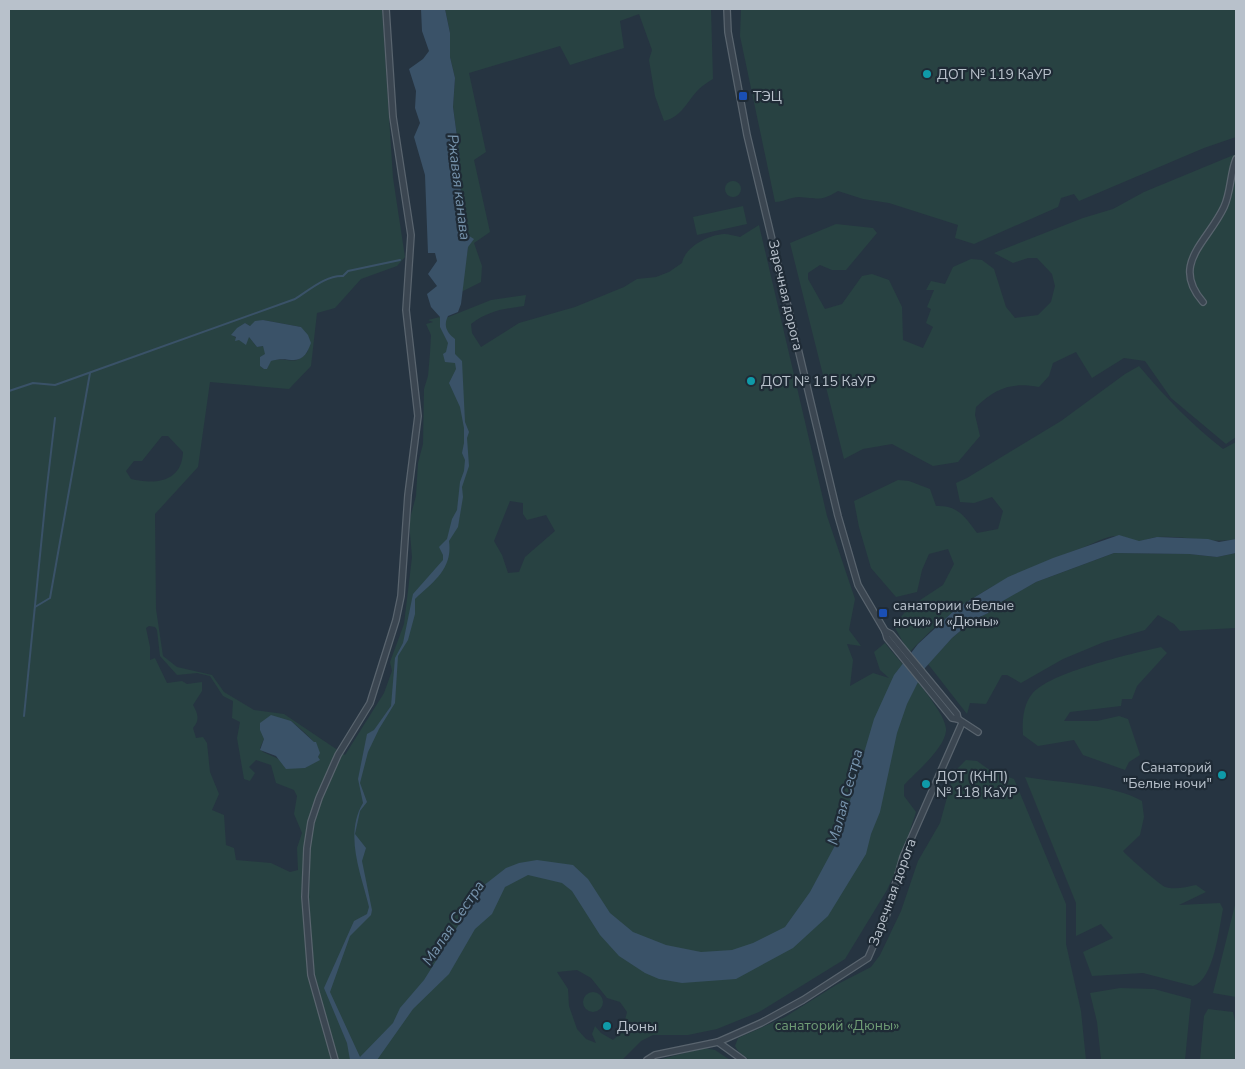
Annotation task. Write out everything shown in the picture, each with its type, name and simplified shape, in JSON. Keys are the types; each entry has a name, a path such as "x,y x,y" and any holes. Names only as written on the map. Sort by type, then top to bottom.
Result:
{"street":[{"path":"335,1060 311,975 305,897 307,848 311,822 319,798 338,755 370,703 396,620 401,596 408,495 418,416 406,310 411,235 393,117 386,9"},
{"name":"Заречная дорога","path":"647,1060 655,1055 718,1042 761,1023 803,1000 868,958 887,914 903,857 957,719 885,631 858,585 838,516 747,135 728,32 727,9"},
{"path":"1203,302 1192,290 1189,280 1190,264 1223,208 1236,159"},
{"path":"957,719 978,732"},
{"path":"718,1042 744,1060"}],"green space":[{"path":"9,9 382,9 393,178 405,257 397,266 361,279 335,308 317,313 311,366 289,389 210,382 198,467 155,514 156,609 163,656 177,667 212,675 224,692 254,710 284,714 345,755 384,693 392,671 390,662 404,624 412,557 409,522 416,496 418,463 423,444 424,389 428,376 430,353 431,335 426,324 433,322 428,320 440,317 441,320 491,300 526,295 524,306 490,313 471,324 472,333 481,347 519,323 575,307 624,287 637,279 656,277 669,272 682,263 692,247 704,239 724,234 740,237 759,225 827,516 855,599 849,630 861,646 847,644 853,660 850,686 873,673 889,678 880,670 874,652 885,643 931,699 945,723 946,731 935,753 904,785 904,796 916,812 899,864 887,890 845,959 759,1012 717,1029 688,1035 653,1035 641,1041 622,1060 9,1060","holes":["263,320 301,327 308,351 299,359 270,361 267,369 264,369 260,366 260,357 266,354 263,346 257,347 249,337 239,340 232,335 245,323 250,326","162,436 168,436 183,452 178,470 166,479 158,481 149,482 131,479 126,471 134,461 142,461","510,501 523,503 523,514 527,520 546,515 555,531 525,557 519,572 508,573 502,555 494,541","149,626 155,627 157,630 160,656 177,675 197,673 210,676 223,696 233,701 232,718 240,722 237,738 244,779 250,781 255,773 249,767 256,760 271,765 276,783 294,790 297,796 294,814 302,833 297,848 298,870 290,872 271,863 236,860 234,848 226,845 224,815 212,810 219,794 210,772 207,743 203,737 196,738 193,728 198,717 193,705 202,691 202,682 187,684 182,681 167,683 155,658 150,660 150,647 146,628","291,721 314,743 319,753 318,757 305,768 285,767 281,760 263,752 260,748 264,739","577,970 591,978 607,998 620,1002 627,1012 622,1032 613,1040 601,1033 595,1026 592,1034 596,1043 586,1039 577,1029 569,1006 568,989 557,972"]},
{"path":"445,9 711,9 713,79 699,89 680,112 664,121 655,96 649,60 652,50 639,14 620,21 624,48 570,65 560,46 469,73 486,152 474,160 490,232 474,243 482,266 481,282 461,292 468,247 465,206 459,183 460,159 453,107 455,78 450,57 450,33"},
{"path":"741,9 1236,9 1236,137 1204,148 1079,201 1074,194 1061,198 1058,207 974,244 955,238 958,225 889,203 863,199 838,191 823,198 796,197 775,202 740,36"},
{"path":"1236,154 1236,437 1226,444 1171,398 1145,361 1124,358 1092,378 1076,352 1053,363 1049,376 1039,387 1012,386 997,391 983,400 976,407 975,415 980,436 958,462 933,466 892,444 863,449 844,459 790,243 836,224 873,228 877,233 846,270 832,270 820,265 808,273 808,279 825,309 842,304 862,276 872,274 889,280 902,307 903,340 923,348 933,327 926,323 931,309 927,307 934,290 926,290 931,281 945,284 953,267 971,259 982,260 994,269 1006,307 1015,318 1038,315 1051,302 1055,286 1052,274 1037,258 1028,258 1013,263 994,253 1083,218 1113,209 1144,192"},
{"path":"733,181 741,189 733,197 725,189"},
{"path":"743,206 747,224 697,235 693,217"},
{"path":"1139,366 1179,410 1223,449 1236,442 1236,539 1217,541 1155,537 1139,541 1113,536 1104,539 1032,567 988,589 948,616 909,653 894,626 908,608 943,585 954,564 948,549 929,554 922,570 917,592 896,597 871,568 859,527 854,501 898,480 909,481 930,489 936,506 944,506 960,513 977,533 998,529 1003,511 992,497 974,503 960,502 956,483 1061,421 1125,374"},
{"path":"1114,553 1189,554 1217,557 1236,553 1236,628 1180,631 1174,624 1158,615 1145,630 1104,642 1063,659 1021,683 1007,675 1002,675 986,704 970,703 967,714 928,664 952,638 972,621 992,611 994,606 1010,596 1036,582"},
{"path":"1161,647 1167,653 1137,686 1132,699 1122,699 1121,706 1070,712 1064,721 1097,721 1119,716 1128,719 1140,755 1129,762 1125,770 1083,755 1074,740 1038,746 1023,735 1025,708 1029,698 1041,686 1073,671"},
{"name":"санаторий «Дюны»","path":"966,760 977,761 991,771 1014,779 1066,904 1066,944 1081,1011 1086,1060 749,1060 735,1046 738,1038 785,1017 836,985 871,967 880,955 901,911 918,861 940,823 954,772"},
{"path":"1025,777 1116,791 1142,801 1144,817 1140,835 1123,851 1165,887 1176,888 1196,885 1206,892 1179,905 1220,903 1223,909 1211,964 1200,982 1193,986 1143,973 1092,976 1083,952 1113,938 1101,924 1076,936 1076,903"},
{"path":"1236,901 1236,997 1213,993"},
{"path":"1120,988 1154,989 1191,999 1185,1060 1101,1060 1097,1022 1090,993"},
{"path":"593,992 600,995 603,1002 600,1009 593,1012 586,1009 583,1002 586,995"},
{"path":"1208,1009 1233,1012 1236,1026 1236,1060 1200,1060 1204,1016"},
{"path":"704,1048 715,1050 730,1060 658,1060"}],"water":[{"name":"Ржавая канава","path":"421,9 445,9 450,33 450,57 455,78 453,107 460,159 459,183 465,206 466,234 474,239 468,247 461,304 458,312 448,316 446,323 448,332 455,339 455,354 462,361 465,422 469,432 467,438 469,466 462,487 463,497 458,527 449,541 448,559 435,581 415,599 415,614 408,640 398,656 395,703 368,752 360,783 367,802 360,811 355,834 366,848 362,861 372,910 371,915 350,936 330,992 360,1057 393,1023 400,1008 424,980 483,886 506,868 519,863 537,860 573,865 588,879 610,913 633,932 666,945 701,952 732,950 753,943 785,927 810,892 839,838 874,719 894,675 918,644 957,608 1008,577 1053,558 1119,535 1139,541 1157,537 1208,539 1219,542 1236,539 1236,553 1217,557 1189,554 1114,553 1036,582 994,606 992,611 972,621 952,638 925,668 907,704 897,733 880,812 871,834 866,854 828,916 793,948 736,979 682,983 659,979 645,973 619,956 600,935 572,891 562,883 528,875 505,887 492,914 475,929 449,974 413,1009 377,1060 350,1060 347,1043 324,988 354,921 367,914 369,907 354,841 357,815 363,803 358,779 367,734 374,730 391,706 395,658 403,643 413,594 443,560 439,547 447,539 452,519 457,510 465,460 462,453 464,428 460,407 449,383 456,369 455,363 445,362 443,354 446,352 448,343 440,327 440,317 431,307 427,294 437,286 428,274 437,261 435,253 428,253 425,175 414,137 420,123 415,108 416,91 409,69 423,59 429,51 422,31"},
{"path":"263,320 301,327 308,335 311,343 303,357 294,360 278,359 271,361 267,369 260,366 260,357 265,354 263,346 257,347 249,337 246,345 239,340 235,341 236,337 231,335 245,323 250,326 255,321"},
{"path":"271,715 291,721 316,742 320,753 318,757 320,760 305,768 286,769 276,756 260,750 264,739 260,730 260,723"}],"waterway":[{"path":"9,391 33,383 55,385 295,299 324,281 337,276 343,276 348,271 400,260"},
{"path":"35,607 50,598 90,373"},
{"path":"24,716 55,418"}],"place":[{"name":"ДОТ № 119 КаУР","path":"927,74"},
{"name":"ТЭЦ","path":"743,96"},
{"name":"ДОТ № 115 КаУР","path":"751,381"},
{"name":"санатории «Белые ночи» и «Дюны»","path":"883,613"},
{"name":"Санаторий \"Белые ночи\"","path":"1222,775"},
{"name":"ДОТ (КНП) № 118 КаУР","path":"926,784"},
{"name":"Дюны","path":"607,1026"}],"water label":[{"name":"Малая Сестра","path":"845,797"},
{"name":"Малая Сестра","path":"453,923"}]}
